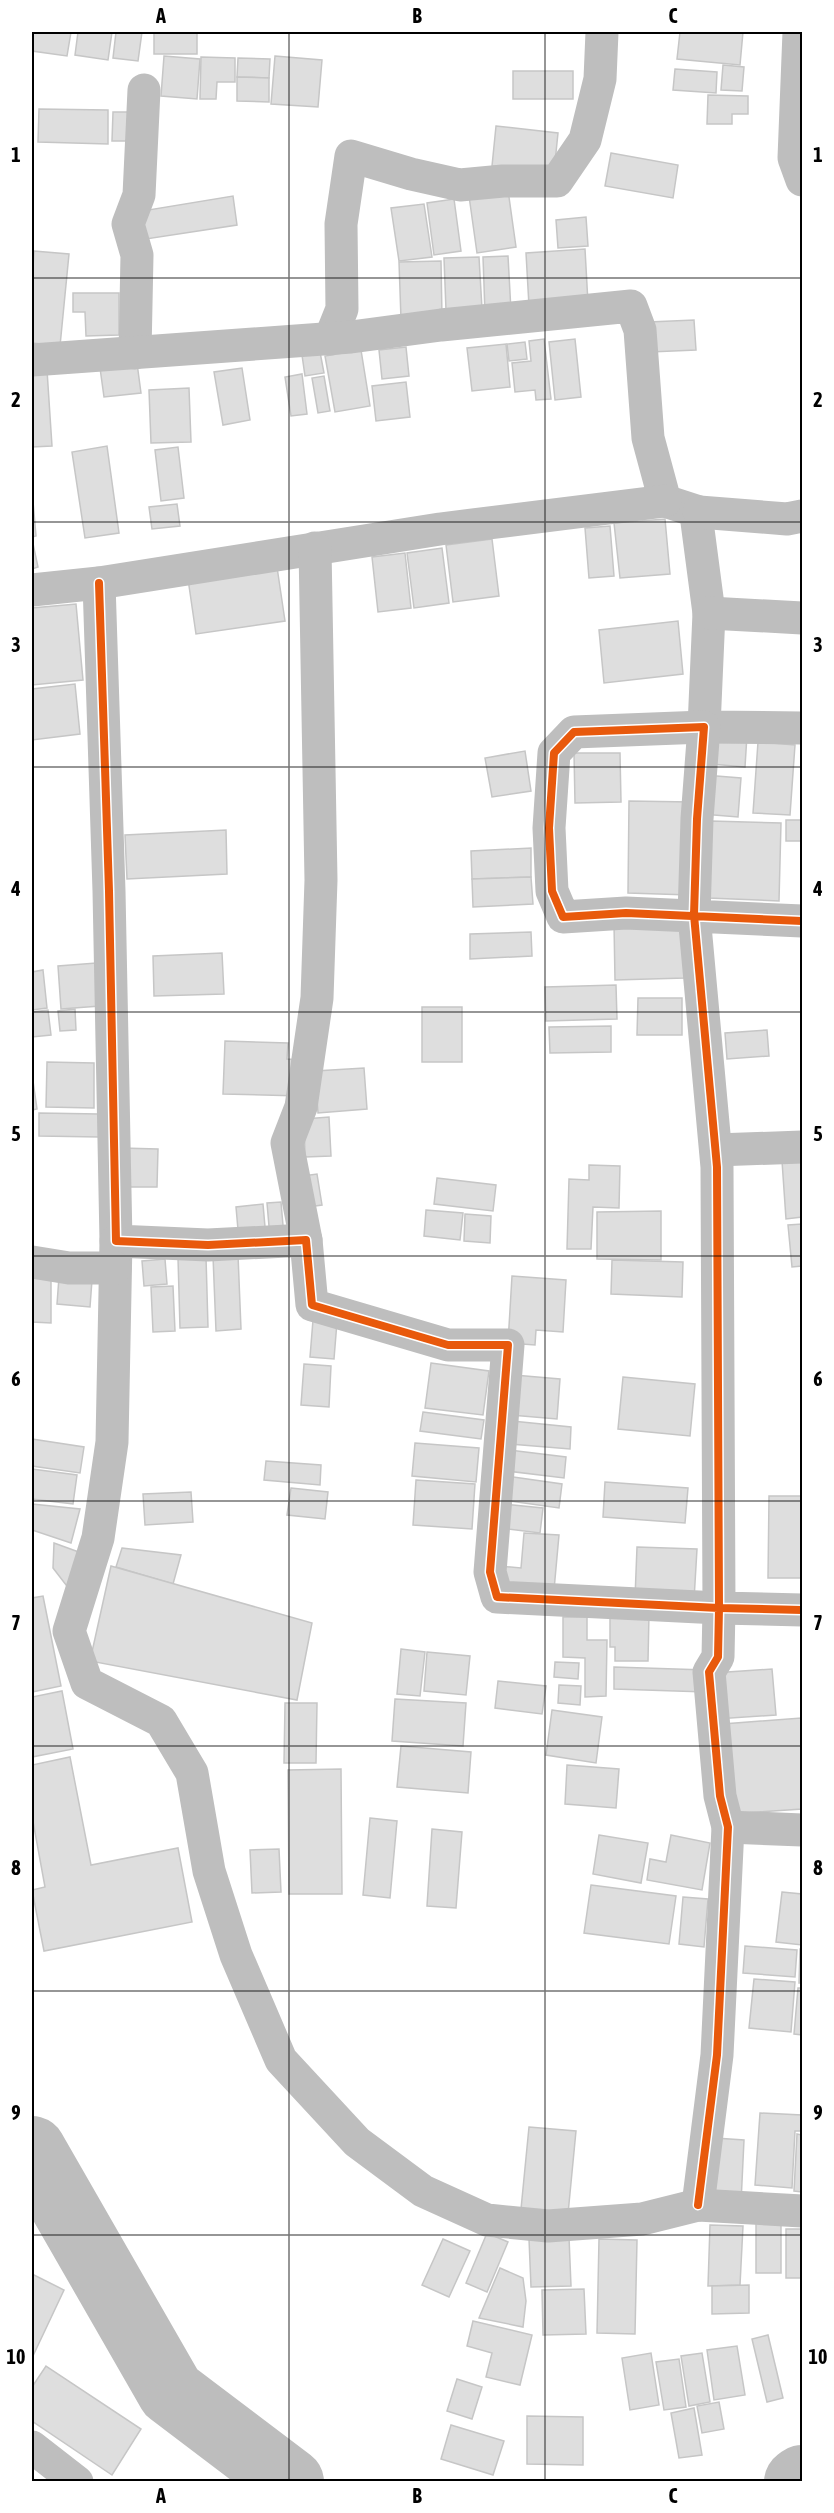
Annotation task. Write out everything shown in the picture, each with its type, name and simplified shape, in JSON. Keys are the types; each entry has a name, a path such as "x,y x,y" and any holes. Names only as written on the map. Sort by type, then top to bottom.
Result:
{"street":[{"path":"330,339 342,309 340,224 351,156 411,174 460,185 557,180 585,140 600,80 602,32"},
{"path":"799,32 794,158 802,180"},
{"path":"135,353 137,255 128,224 139,195 144,90"},
{"path":"32,360 330,339 441,325 631,306 640,330 648,438 665,501"},
{"path":"32,590 99,583 440,528 665,501 699,512 788,519 802,516"},
{"path":"698,2205 717,2055 728,1827 720,1796 709,1672 718,1657 719,1608 716,1150 694,915 709,613 697,522 699,512"},
{"path":"315,548 321,880 318,998 301,1107 287,1143 306,1240 312,1305 447,1346 508,1345 490,1572 497,1597 802,1610"},
{"path":"99,583 110,903 116,1255 112,1442 98,1538 69,1631 87,1683 161,1721 192,1773 209,1871 236,1955 281,2060 357,2142 423,2191 488,2220 548,2226 642,2218 698,2205 802,2211"},
{"path":"709,613 802,618"},
{"path":"802,728 704,727 574,732 554,753 549,828 552,891 563,917 626,913 802,921"},
{"path":"716,1150 802,1147"},
{"path":"32,1262 69,1268 116,1255 208,1245 306,1240"},
{"path":"728,1827 802,1830"},
{"path":"32,2447 77,2481"}],"building":[{"path":"32,32 71,32 67,56 32,51"},
{"path":"78,32 112,32 108,60 75,55"},
{"path":"116,32 142,32 138,61 113,58"},
{"path":"154,32 197,32 197,54 154,54"},
{"path":"680,32 743,32 740,65 677,59"},
{"path":"164,56 200,59 197,99 161,96"},
{"path":"275,56 322,60 318,107 271,104"},
{"path":"201,57 235,58 235,82 217,82 216,99 200,99"},
{"path":"238,58 270,59 269,78 237,77"},
{"path":"723,65 744,67 742,91 721,90"},
{"path":"675,69 717,72 716,93 673,90"},
{"path":"513,71 573,71 573,99 513,99"},
{"path":"237,77 269,78 269,102 237,101"},
{"path":"708,95 748,96 748,114 732,114 732,124 707,124"},
{"path":"39,109 108,110 108,144 38,142"},
{"path":"113,112 129,112 128,141 112,141"},
{"path":"496,126 558,133 554,172 492,166"},
{"path":"611,153 678,165 673,198 605,186"},
{"path":"508,190 516,247 477,253 469,196"},
{"path":"233,196 237,225 146,239 142,211"},
{"path":"454,199 461,251 434,255 427,203"},
{"path":"424,204 432,257 399,261 391,208"},
{"path":"586,217 588,246 558,248 556,220"},
{"path":"585,249 588,303 529,306 526,253"},
{"path":"34,251 69,254 60,346 32,343"},
{"path":"508,256 511,311 485,313 483,257"},
{"path":"479,257 482,309 446,310 444,258"},
{"path":"441,261 442,317 401,319 399,262"},
{"path":"73,293 119,293 119,335 86,336 85,312 73,312"},
{"path":"694,320 696,350 650,352 649,322"},
{"path":"544,339 551,399 536,400 535,390 515,392 512,363 531,361 529,341"},
{"path":"575,339 581,397 555,400 549,342"},
{"path":"525,342 527,359 509,361 507,344"},
{"path":"506,344 510,387 472,391 467,348"},
{"path":"406,347 409,376 382,379 379,350"},
{"path":"361,350 370,406 335,412 325,356"},
{"path":"320,352 324,373 305,376 302,355"},
{"path":"137,363 141,393 104,397 100,368"},
{"path":"242,368 250,420 223,425 214,372"},
{"path":"47,370 52,446 32,447 32,371"},
{"path":"302,374 307,414 291,416 285,377"},
{"path":"324,376 330,411 318,413 312,378"},
{"path":"406,382 410,417 376,421 372,386"},
{"path":"189,388 191,442 151,443 149,390"},
{"path":"107,446 119,533 85,538 72,452"},
{"path":"178,447 184,498 161,501 155,450"},
{"path":"32,490 36,536 32,537"},
{"path":"177,504 180,526 152,529 149,507"},
{"path":"665,519 670,574 620,578 614,523"},
{"path":"610,526 614,576 589,578 585,528"},
{"path":"32,539 38,567 32,569"},
{"path":"492,539 499,596 453,602 446,545"},
{"path":"442,548 449,603 414,608 407,553"},
{"path":"405,553 411,608 378,612 372,557"},
{"path":"277,567 285,621 196,634 188,579"},
{"path":"76,604 83,680 32,685 32,608"},
{"path":"678,621 683,674 604,683 599,630"},
{"path":"75,684 80,734 32,740 32,689"},
{"path":"714,732 747,735 745,767 711,764"},
{"path":"758,742 795,745 790,815 753,813"},
{"path":"525,751 531,791 492,797 485,758"},
{"path":"574,753 620,753 621,802 575,803"},
{"path":"704,775 741,778 738,817 702,814"},
{"path":"629,801 691,802 689,895 628,893"},
{"path":"786,820 802,820 802,841 786,841"},
{"path":"711,821 781,823 779,901 708,898"},
{"path":"226,830 227,874 127,879 125,835"},
{"path":"531,848 531,877 472,879 471,851"},
{"path":"531,877 533,904 473,907 472,879"},
{"path":"683,923 685,978 615,980 614,924"},
{"path":"531,932 532,956 470,959 470,934"},
{"path":"222,953 224,994 154,996 153,956"},
{"path":"96,963 100,1006 61,1009 58,966"},
{"path":"43,970 47,1008 32,1010 32,972"},
{"path":"616,985 617,1019 546,1021 545,987"},
{"path":"638,998 682,998 682,1035 637,1035"},
{"path":"422,1007 462,1007 462,1062 422,1062"},
{"path":"75,1009 76,1030 60,1031 58,1011"},
{"path":"48,1010 51,1035 32,1037 32,1012"},
{"path":"611,1026 611,1052 550,1053 549,1027"},
{"path":"767,1030 769,1056 727,1059 725,1033"},
{"path":"225,1041 288,1043 287,1059 301,1060 300,1096 223,1094"},
{"path":"47,1062 94,1063 94,1108 46,1107"},
{"path":"364,1068 367,1109 318,1113 315,1071"},
{"path":"32,1074 37,1109 32,1110"},
{"path":"39,1113 99,1114 99,1137 39,1136"},
{"path":"329,1117 331,1156 305,1157 304,1119"},
{"path":"121,1148 158,1149 157,1187 119,1187"},
{"path":"802,1159 802,1217 786,1219 782,1161"},
{"path":"589,1165 620,1166 619,1208 593,1207 591,1249 567,1249 569,1179 589,1180"},
{"path":"317,1174 322,1205 308,1207 303,1176"},
{"path":"437,1178 496,1185 493,1211 434,1204"},
{"path":"281,1202 284,1237 270,1238 267,1203"},
{"path":"263,1204 266,1238 239,1241 236,1207"},
{"path":"426,1210 463,1213 460,1240 424,1236"},
{"path":"661,1211 661,1260 597,1259 597,1212"},
{"path":"465,1214 491,1216 490,1243 464,1241"},
{"path":"802,1224 802,1266 792,1267 788,1225"},
{"path":"238,1255 241,1329 216,1331 213,1256"},
{"path":"206,1257 208,1327 180,1328 178,1258"},
{"path":"165,1259 167,1284 144,1286 142,1261"},
{"path":"612,1260 683,1262 682,1297 611,1294"},
{"path":"32,1273 51,1273 51,1323 32,1322"},
{"path":"512,1276 566,1280 563,1332 536,1330 535,1345 508,1343"},
{"path":"59,1277 92,1280 90,1307 57,1304"},
{"path":"173,1286 175,1331 153,1332 151,1287"},
{"path":"313,1320 337,1322 334,1359 310,1357"},
{"path":"431,1363 489,1371 483,1415 425,1408"},
{"path":"304,1364 331,1366 329,1407 301,1405"},
{"path":"514,1375 560,1379 557,1419 511,1415"},
{"path":"623,1377 695,1384 690,1436 618,1429"},
{"path":"423,1412 484,1420 481,1439 420,1431"},
{"path":"512,1421 571,1427 570,1449 510,1444"},
{"path":"32,1439 84,1447 80,1473 32,1466"},
{"path":"415,1443 479,1448 476,1482 412,1476"},
{"path":"509,1450 566,1457 564,1478 507,1471"},
{"path":"266,1461 321,1465 320,1485 264,1480"},
{"path":"32,1469 77,1475 73,1504 32,1499"},
{"path":"507,1476 562,1484 559,1508 503,1500"},
{"path":"416,1480 475,1484 472,1529 413,1525"},
{"path":"605,1482 688,1488 685,1523 603,1517"},
{"path":"291,1488 328,1492 325,1519 287,1515"},
{"path":"191,1492 193,1522 145,1525 143,1494"},
{"path":"769,1496 802,1496 802,1578 768,1578"},
{"path":"32,1504 80,1509 71,1543 32,1530"},
{"path":"504,1504 543,1508 540,1533 501,1528"},
{"path":"524,1533 559,1535 554,1590 497,1587 498,1566 521,1568"},
{"path":"54,1543 87,1555 73,1594 53,1568"},
{"path":"637,1547 697,1549 694,1600 635,1598"},
{"path":"122,1548 181,1555 173,1584 116,1567"},
{"path":"111,1566 312,1623 297,1700 90,1661"},
{"path":"43,1596 61,1686 32,1692 32,1598"},
{"path":"649,1614 648,1661 615,1661 615,1647 610,1647 610,1615"},
{"path":"563,1617 587,1617 587,1640 607,1640 606,1696 585,1697 585,1658 563,1657"},
{"path":"401,1649 425,1652 420,1696 397,1694"},
{"path":"427,1652 470,1656 466,1695 424,1691"},
{"path":"555,1662 579,1663 578,1679 554,1677"},
{"path":"614,1667 706,1670 706,1692 614,1689"},
{"path":"772,1669 776,1715 716,1719 713,1673"},
{"path":"498,1681 546,1686 542,1714 495,1708"},
{"path":"559,1685 581,1686 580,1705 558,1703"},
{"path":"62,1691 73,1749 32,1757 32,1697"},
{"path":"395,1699 466,1703 463,1746 392,1741"},
{"path":"285,1703 317,1703 316,1763 284,1763"},
{"path":"552,1710 602,1717 596,1763 546,1755"},
{"path":"801,1718 802,1809 729,1814 723,1724"},
{"path":"401,1746 471,1752 468,1793 397,1787"},
{"path":"70,1757 91,1865 178,1848 192,1922 44,1951 32,1890 45,1887 32,1816 32,1765"},
{"path":"567,1765 619,1769 616,1808 565,1804"},
{"path":"341,1769 342,1894 289,1894 288,1770"},
{"path":"370,1818 397,1821 390,1898 363,1895"},
{"path":"432,1829 462,1832 456,1908 427,1906"},
{"path":"599,1835 648,1843 641,1883 593,1874"},
{"path":"671,1835 710,1843 702,1890 647,1880 650,1859 666,1862"},
{"path":"279,1849 281,1892 252,1893 250,1850"},
{"path":"591,1885 676,1896 669,1944 584,1933"},
{"path":"782,1892 802,1894 802,1945 776,1942"},
{"path":"683,1897 708,1899 704,1947 679,1944"},
{"path":"745,1946 797,1950 795,1977 743,1973"},
{"path":"800,1949 802,1949 802,1983 799,1983"},
{"path":"754,1979 795,1982 791,2032 749,2028"},
{"path":"798,1988 802,1988 802,2035 794,2034"},
{"path":"760,2113 802,2115 802,2131 795,2131 792,2188 755,2185"},
{"path":"529,2127 576,2131 568,2214 521,2209"},
{"path":"797,2134 802,2135 802,2192 794,2191"},
{"path":"715,2138 744,2140 741,2203 712,2201"},
{"path":"756,2219 781,2219 781,2273 756,2273"},
{"path":"710,2225 743,2226 740,2285 708,2286"},
{"path":"786,2229 802,2229 802,2278 786,2278"},
{"path":"487,2233 508,2242 487,2292 466,2283"},
{"path":"569,2237 571,2286 531,2287 529,2239"},
{"path":"443,2239 470,2251 449,2297 422,2285"},
{"path":"599,2239 637,2240 635,2334 597,2333"},
{"path":"500,2268 523,2278 526,2301 523,2327 479,2318"},
{"path":"32,2274 64,2290 32,2358"},
{"path":"749,2285 749,2313 712,2314 712,2286"},
{"path":"584,2289 586,2334 543,2335 542,2290"},
{"path":"473,2321 532,2335 520,2385 486,2377 492,2353 467,2346"},
{"path":"768,2335 783,2398 767,2402 752,2339"},
{"path":"737,2346 745,2395 714,2400 707,2350"},
{"path":"651,2353 659,2405 630,2410 622,2358"},
{"path":"702,2353 710,2402 689,2406 681,2356"},
{"path":"679,2359 686,2407 664,2410 656,2362"},
{"path":"46,2366 141,2429 112,2475 32,2421 32,2387"},
{"path":"457,2379 482,2387 472,2419 447,2411"},
{"path":"719,2402 724,2429 702,2433 697,2406"},
{"path":"694,2408 702,2455 679,2458 671,2413"},
{"path":"527,2416 583,2417 583,2465 527,2464"},
{"path":"451,2425 504,2441 493,2475 441,2459"}],"waterway":[{"path":"32,2150 171,2392 290,2482"},
{"path":"798,2482 802,2479"}],"cycle path":[{"path":"99,583 109,891 116,1241 208,1245 306,1240 312,1305 448,1345 508,1345 490,1572 497,1597 719,1608 718,1657 709,1672 720,1796 728,1827 717,2055 698,2205"},
{"path":"802,921 626,913 563,917 552,891 549,828 554,753 574,732 704,727 697,819 694,915 717,1167 719,1608 802,1610"}]}
